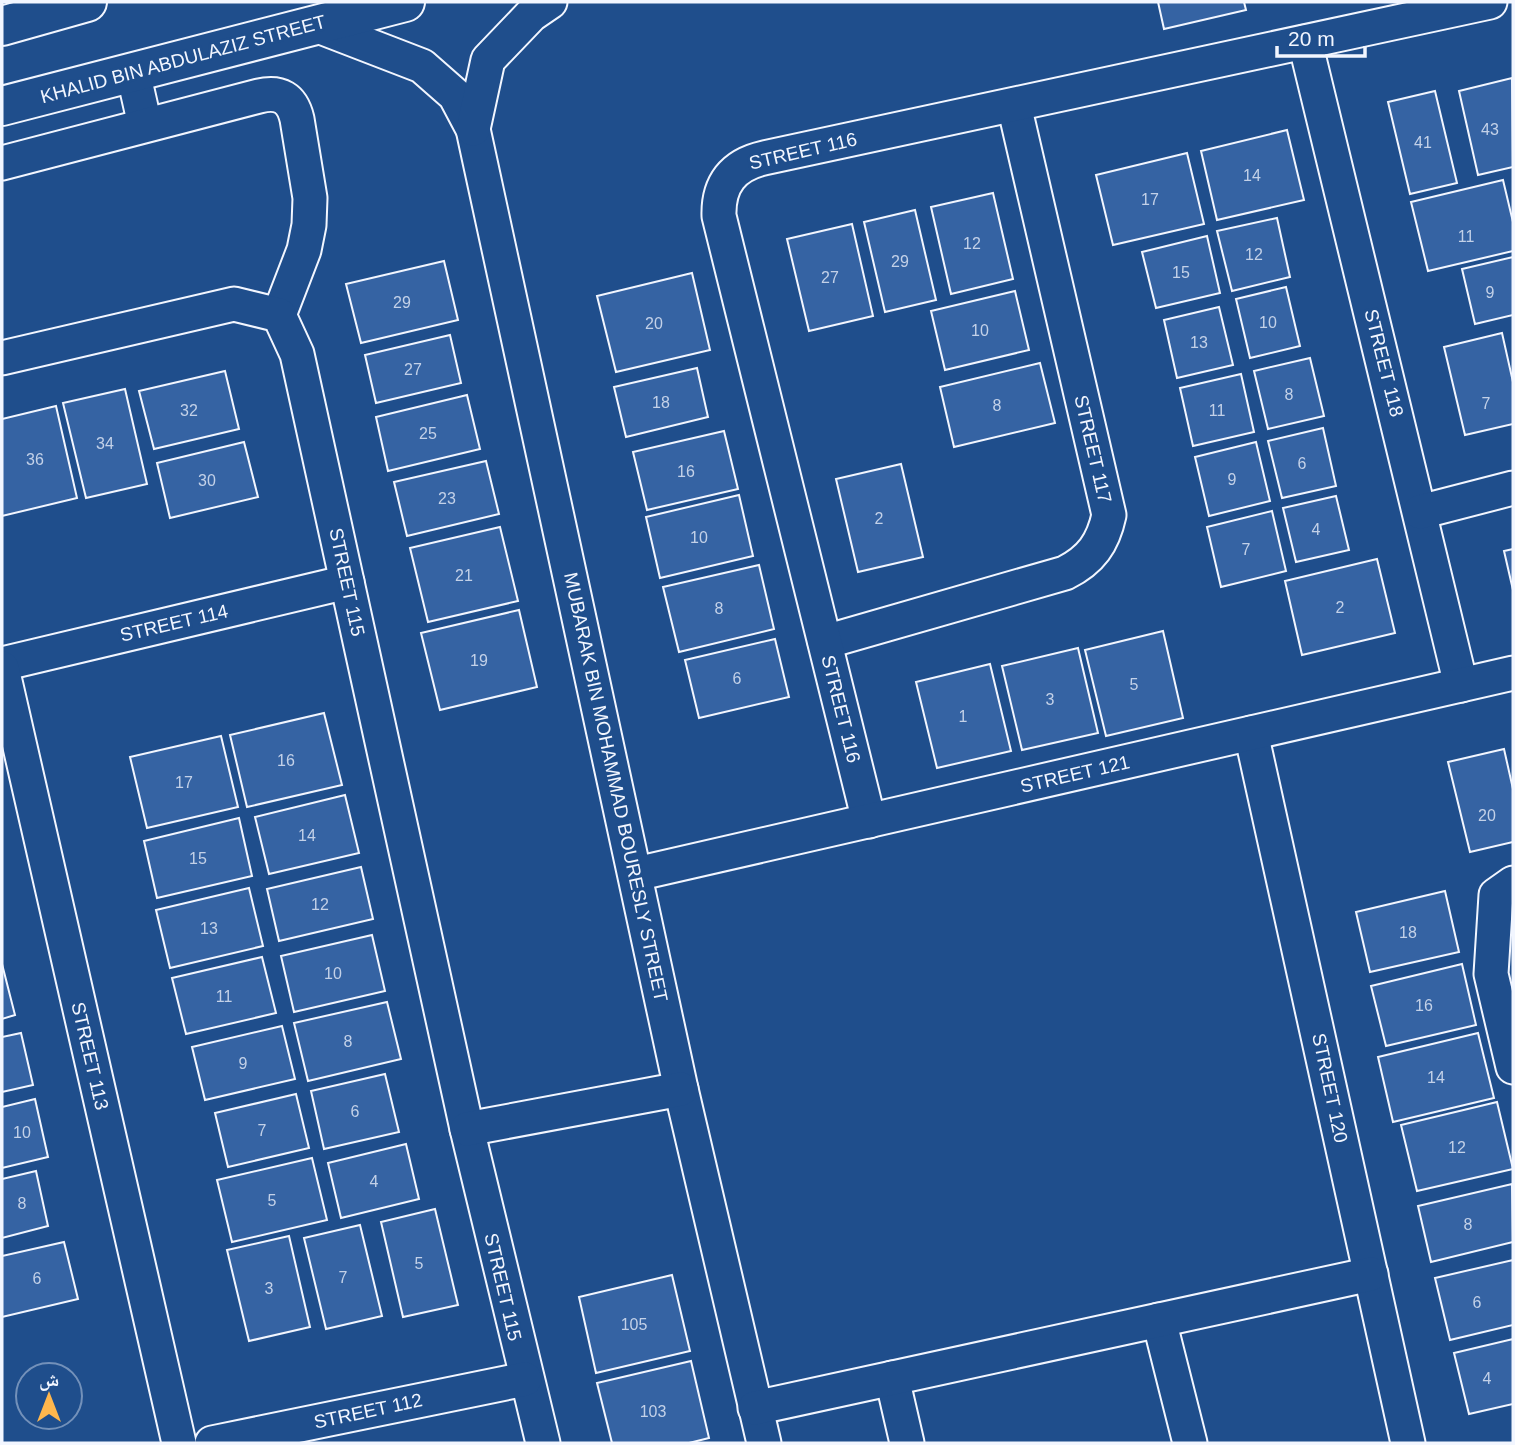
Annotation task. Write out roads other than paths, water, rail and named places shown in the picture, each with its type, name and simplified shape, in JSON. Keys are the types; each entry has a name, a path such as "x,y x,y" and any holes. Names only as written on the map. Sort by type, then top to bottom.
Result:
{"main road":[{"path":"2,26 87,2"},
{"name":"KHALID BIN ABDULAZIZ STREET","path":"2,106 405,2"}],"street":[{"name":"MUBARAK BIN MOHAMMAD BOURESLY STREET","path":"472,129 488,60 531,15 550,2"},
{"name":"STREET 116","path":"869,821 719,216 718,199 724,183 734,170 747,162 1490,2"},
{"name":"MUBARAK BIN MOHAMMAD BOURESLY STREET","path":"313,24 422,66 455,95 472,129 681,1089 764,1443"},
{"name":"STREET 118","path":"1305,42 1461,685"},
{"path":"133,72 145,125"},
{"path":"2,163 272,93 285,97 294,106 307,172 309,225 304,250 279,315 234,304 2,358"},
{"name":"STREET 117","path":"825,642 1065,573 1090,556 1106,530 1109,515 1014,105"},
{"name":"STREET 115","path":"279,315 297,354 467,1129 525,1379 543,1443"},
{"path":"1420,512 1513,488"},
{"name":"STREET 114","path":"2,666 347,582"},
{"name":"STREET 113","path":"2,666 179,1443"},
{"name":"STREET 121","path":"636,874 1513,673"},
{"name":"STREET 120","path":"1251,733 1408,1443"},
{"path":"1513,883 1496,895 1491,974 1513,1068"},
{"path":"467,1129 681,1089"},
{"path":"755,1408 1371,1274"},
{"path":"1158,1320 1190,1443"},
{"path":"891,1378 907,1443"},
{"name":"STREET 112","path":"212,1443 525,1379"}]}
